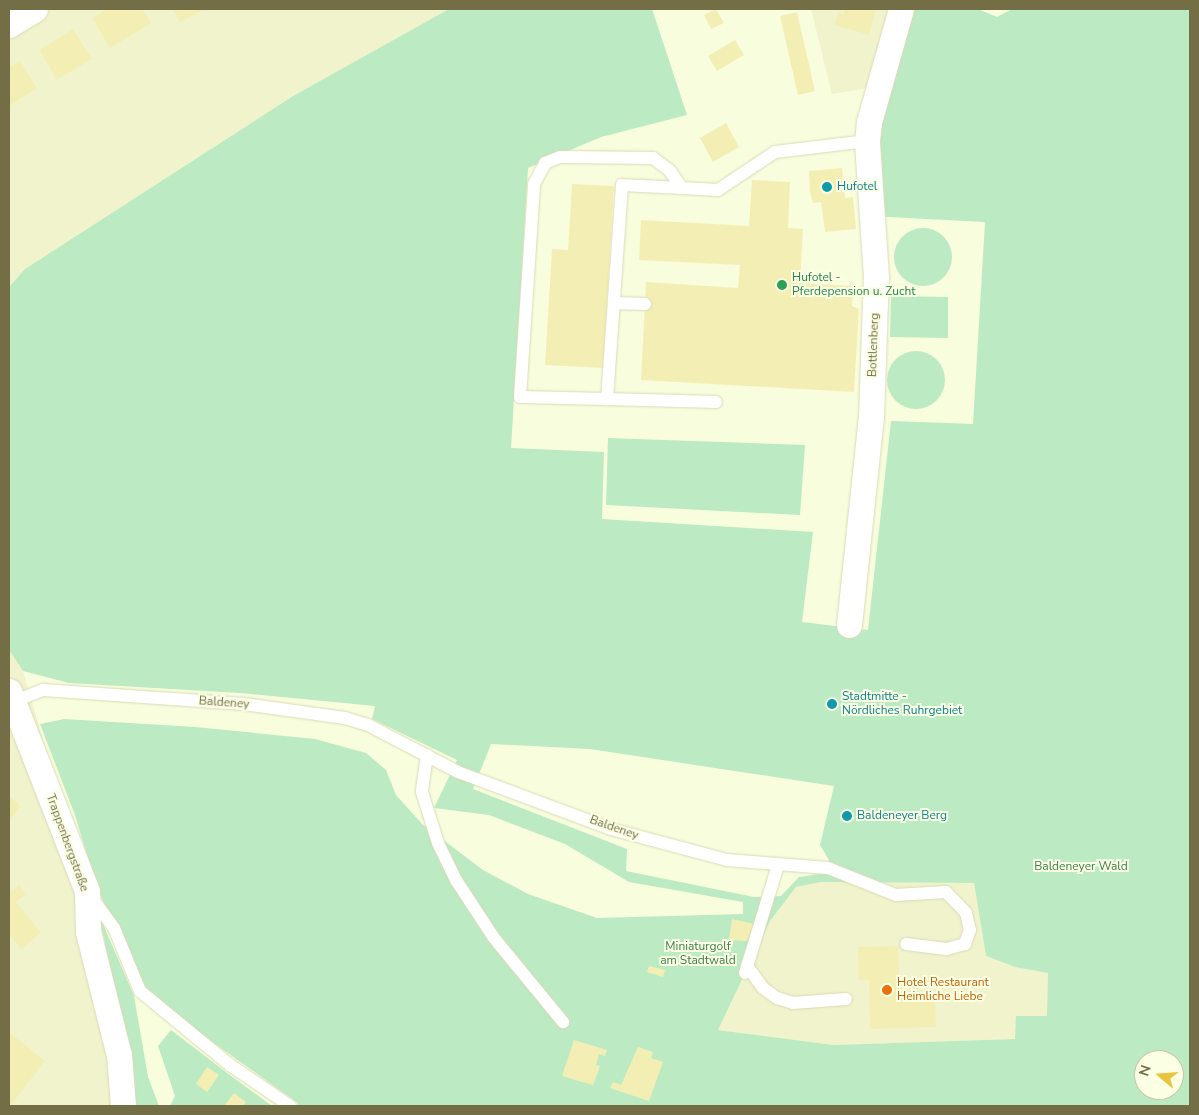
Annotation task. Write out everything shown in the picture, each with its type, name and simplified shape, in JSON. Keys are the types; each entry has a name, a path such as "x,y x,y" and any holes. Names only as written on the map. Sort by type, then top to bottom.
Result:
{"main road":[{"path":"9,24 34,9"}],"street":[{"name":"Bottlenberg","path":"849,624 871,417 867,309 876,277 867,141 869,122 901,9"},
{"name":"Trappenbergstraße","path":"10,700 87,891 88,932 119,1055 123,1106"}],"lane":[{"path":"607,400 622,185 718,190 775,152 867,141"},
{"path":"682,188 670,171 653,158 560,156 545,163 538,172 534,184 520,397 716,402"},
{"path":"614,303 645,304"},
{"name":"Baldeney","path":"10,700 43,690 244,704 327,713 368,725 458,772 611,829 696,854 778,865 828,868 896,895 946,892 966,913 970,930 965,944 946,949 906,944"},
{"path":"427,755 422,792 438,843 456,880 494,938 563,1022"},
{"path":"778,865 746,970 763,988 777,998 793,1003 846,999"},
{"path":"87,891 114,928 140,991 230,1065 290,1106"}],"shaded area":[{"path":"9,9 449,9 293,96 25,269 9,287"},
{"path":"811,9 897,9 875,87 832,94"},
{"path":"9,650 23,671 87,891 123,1106 9,1106"},
{"path":"821,882 974,883 986,956 1015,967 1048,973 1047,1017 1015,1039 834,1045 718,1030 770,921 796,887"}],"green space":[{"path":"449,9 652,9 687,115 601,137 528,168 511,448 604,452 602,519 813,532 802,622 868,630 891,421 973,424 985,222 869,216 865,138 897,9 978,9 997,17 1012,9 1190,9 1190,1106 297,1106 298,1103 187,1024 152,995 137,977 96,885 75,815 40,724 64,719 195,727 315,739 366,753 386,770 396,795 422,824 483,870 528,894 597,918 743,914 743,902 629,882 565,844 489,815 434,808 457,760 372,719 375,706 240,693 69,683 23,671 9,650 9,287 25,269 293,96","holes":["491,744 590,749 834,786 820,845 829,860 827,873 799,877 781,896 754,897 626,871 627,849 473,789","821,882 974,883 986,956 1015,967 1048,973 1047,1016 1016,1016 1015,1039 834,1045 718,1030 770,921 796,887"]},
{"path":"917,228 929,228 944,236 952,251 952,263 944,278 929,286 917,286 902,278 894,263 894,251 902,236"},
{"path":"891,296 948,297 948,338 890,337"},
{"path":"910,351 922,351 937,359 945,374 945,386 937,401 922,409 910,409 895,401 887,386 887,374 895,359"},
{"path":"608,438 805,445 800,515 606,505"},
{"path":"99,915 134,996 148,1077 159,1106 128,1106 116,996"},
{"path":"171,1030 272,1106 170,1106 175,1096 158,1046"}],"building":[{"path":"107,9 142,9 151,23 110,48 92,18"},
{"path":"173,9 205,9 180,22"},
{"path":"716,9 724,23 711,29 704,15"},
{"path":"845,9 876,9 869,35 835,25 838,12 844,14"},
{"path":"797,12 815,91 798,95 780,16"},
{"path":"73,29 92,59 57,80 39,50"},
{"path":"735,40 744,55 717,71 708,56"},
{"path":"20,61 37,88 9,106 9,67"},
{"path":"726,123 739,147 713,162 700,138"},
{"path":"842,168 845,198 853,197 856,229 825,232 821,202 813,203 810,193 809,171"},
{"name":"Hufotel - Pferdepension u. Zucht","path":"752,180 790,182 788,228 803,229 800,283 853,286 852,306 859,309 854,392 641,380 646,282 738,288 740,265 639,260 641,220 749,226"},
{"path":"572,184 614,186 603,368 545,365 552,249 568,250"},
{"path":"9,796 21,806 9,821"},
{"path":"19,885 26,894 16,902 41,933 21,949 9,934 9,894"},
{"path":"732,919 754,924 747,941 729,940"},
{"name":"Hotel Restaurant Heimliche Liebe","path":"898,946 899,980 904,980 904,996 935,996 936,1027 870,1029 869,980 859,980 858,947"},
{"path":"649,966 665,970 663,977 647,972"},
{"path":"9,1032 45,1061 10,1106 9,1106"},
{"path":"574,1040 607,1050 605,1056 599,1054 596,1065 600,1066 593,1085 562,1076"},
{"path":"638,1047 653,1052 651,1058 663,1062 649,1101 610,1088 613,1082 621,1085"},
{"path":"207,1067 219,1075 207,1092 196,1084"},
{"path":"234,1093 246,1102 243,1106 224,1106"}],"place":[{"name":"Hufotel","path":"827,187"},
{"name":"Hufotel - Pferdepension u. Zucht","path":"782,285"},
{"name":"Stadtmitte - Nördliches Ruhrgebiet","path":"832,704"},
{"name":"Baldeneyer Berg","path":"847,816"},
{"name":"Hotel Restaurant Heimliche Liebe","path":"887,990"}],"park label":[{"name":"Baldeneyer Wald","path":"1081,867"},
{"name":"Miniaturgolf am Stadtwald","path":"698,954"}]}
